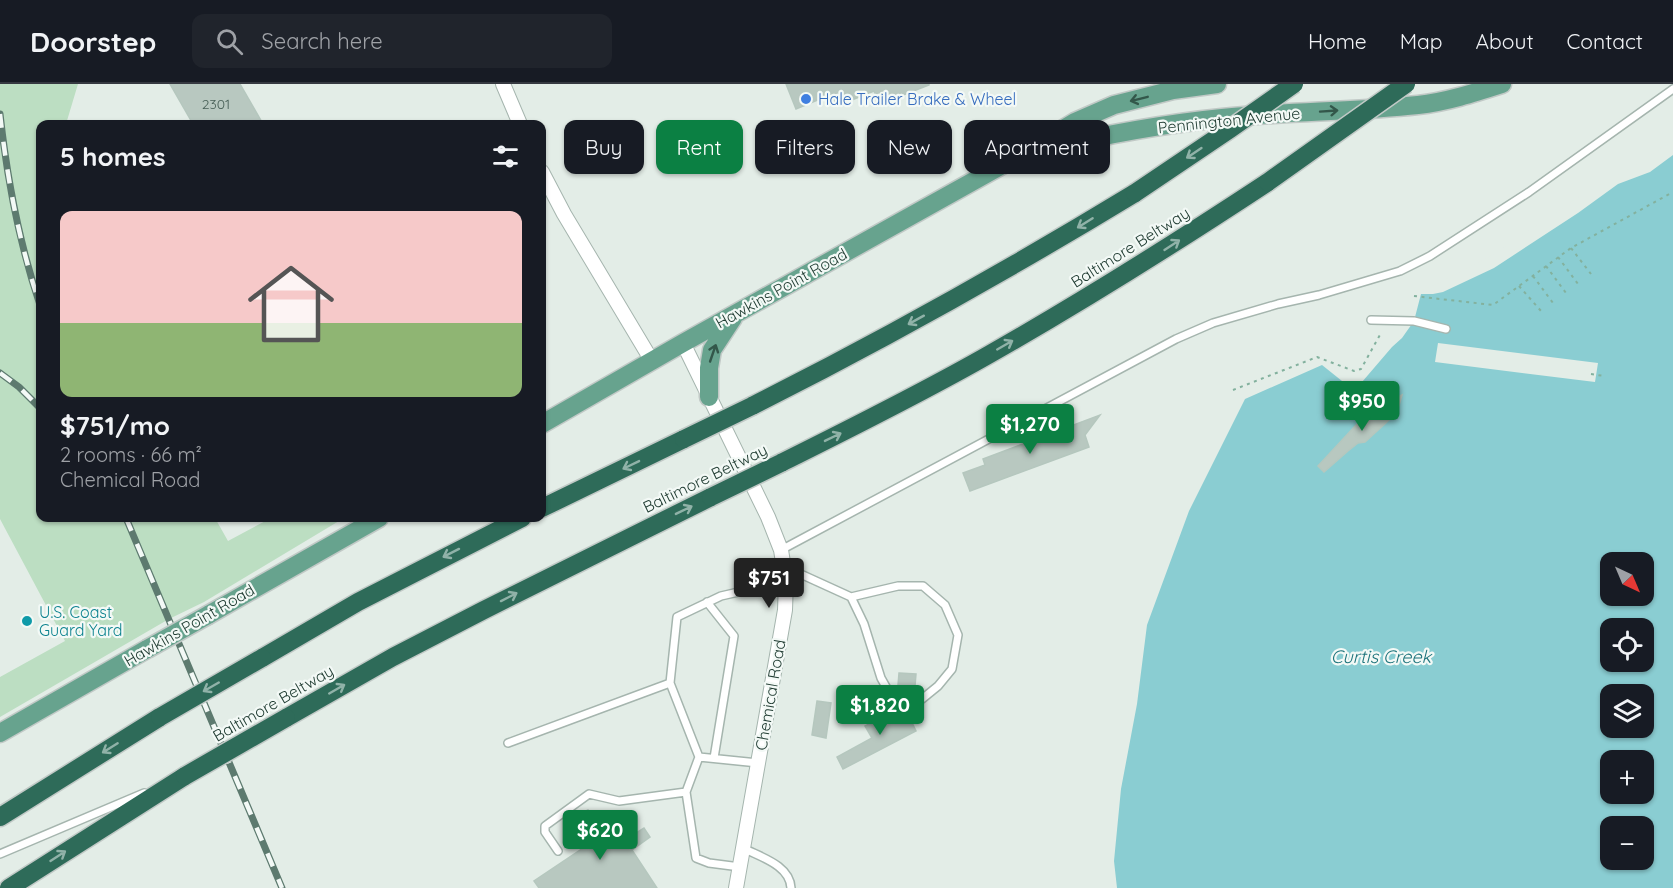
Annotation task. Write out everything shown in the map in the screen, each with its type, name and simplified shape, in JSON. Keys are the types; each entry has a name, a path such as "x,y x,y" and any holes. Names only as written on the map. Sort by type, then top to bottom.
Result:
{"highway":[{"path":"546,506 851,356 957,298 1135,193 1294,84"},
{"name":"Baltimore Beltway","path":"9,888 185,776 393,657 494,604 881,413 999,350 1113,282 1268,182 1406,84"},
{"path":"0,817 160,717 358,602 514,522"}],"main road":[{"name":"Pennington Avenue","path":"1080,120 1114,105 1173,90 1217,84"},
{"name":"Pennington Avenue","path":"1110,136 1222,118 1419,105 1469,95 1502,84"},
{"name":"Hawkins Point Road","path":"546,422 986,174"},
{"path":"709,397 709,368 712,350 735,314"},
{"name":"Hawkins Point Road","path":"0,733 372,522"}],"street":[{"path":"503,84 518,120"},
{"path":"546,180 652,361"},
{"name":"Chemical Road","path":"683,343 768,517 781,550 786,581 785,610 736,888"}],"lane":[{"path":"781,550 1176,339 1213,323 1278,304 1319,296 1400,271 1430,256 1529,192 1673,89"},
{"path":"1371,320 1414,321 1446,329"},
{"path":"783,566 851,597 898,586 923,586 945,605 958,635 952,669 938,686 922,699 903,700 890,694 881,678 864,624 851,597"},
{"path":"740,867 709,863 696,858 686,792 699,757 670,684 677,617 721,596 786,581"},
{"path":"707,602 734,636 714,758"},
{"path":"508,743 670,684"},
{"path":"699,757 758,763"},
{"path":"0,854 185,776"},
{"path":"558,851 545,831 545,826 589,794 619,801 686,792"},
{"path":"0,825 24,801"},
{"path":"743,848 775,864 786,873 791,888"}],"path":[{"path":"1414,296 1493,305 1571,248 1673,192"},
{"path":"1571,248 1591,274"},
{"path":"1558,257 1578,284"},
{"path":"1546,266 1566,293"},
{"path":"1533,276 1553,303"},
{"path":"1520,286 1541,311"},
{"path":"1233,390 1317,357 1354,371 1361,369 1381,333"},
{"path":"1591,374 1604,376"}],"green space":[{"path":"0,84 78,84 67,120 36,120 36,522 217,522 228,541 264,522 337,522 204,602 169,619 0,717 0,677 65,641 0,519"}],"water":[{"name":"Curtis Creek","path":"1673,143 1673,888 1117,888 1114,861 1121,789 1137,704 1147,625 1189,511 1245,399 1322,365 1342,381 1335,397 1344,403 1402,338 1414,321 1421,294 1498,255"}],"pier":[{"path":"1673,140 1673,155 1650,172 1618,184 1494,268 1443,292 1421,294 1419,291 1496,253 1583,194 1646,159"},
{"path":"1438,343 1598,363 1595,382 1435,362"}],"building":[{"path":"170,84 240,84 261,120 191,120"},
{"name":"Hale Trailer Brake & Wheel","path":"786,84 929,85 880,104 874,91 837,106 832,94 796,109"},
{"path":"1402,395 1398,409 1365,442 1358,443 1324,472 1318,466 1356,425 1378,407"},
{"path":"1100,415 1085,435 1089,447 970,491 963,473 985,465 983,459"},
{"path":"899,673 916,674 915,686 898,685"},
{"path":"817,701 831,703 826,738 812,735"},
{"path":"904,706 916,731 843,769 837,757 872,738 865,726"},
{"path":"588,810 601,836 616,826 625,840 644,828 650,837 632,850 657,888 539,888 534,881 586,846 577,837 575,816"}],"railway":[{"path":"0,114 15,210 36,292"},
{"path":"0,373 36,404"},
{"path":"128,522 282,888"}],"place":[{"name":"Hale Trailer Brake & Wheel","path":"806,99"},
{"name":"U.S. Coast Guard Yard","path":"27,621"}]}
